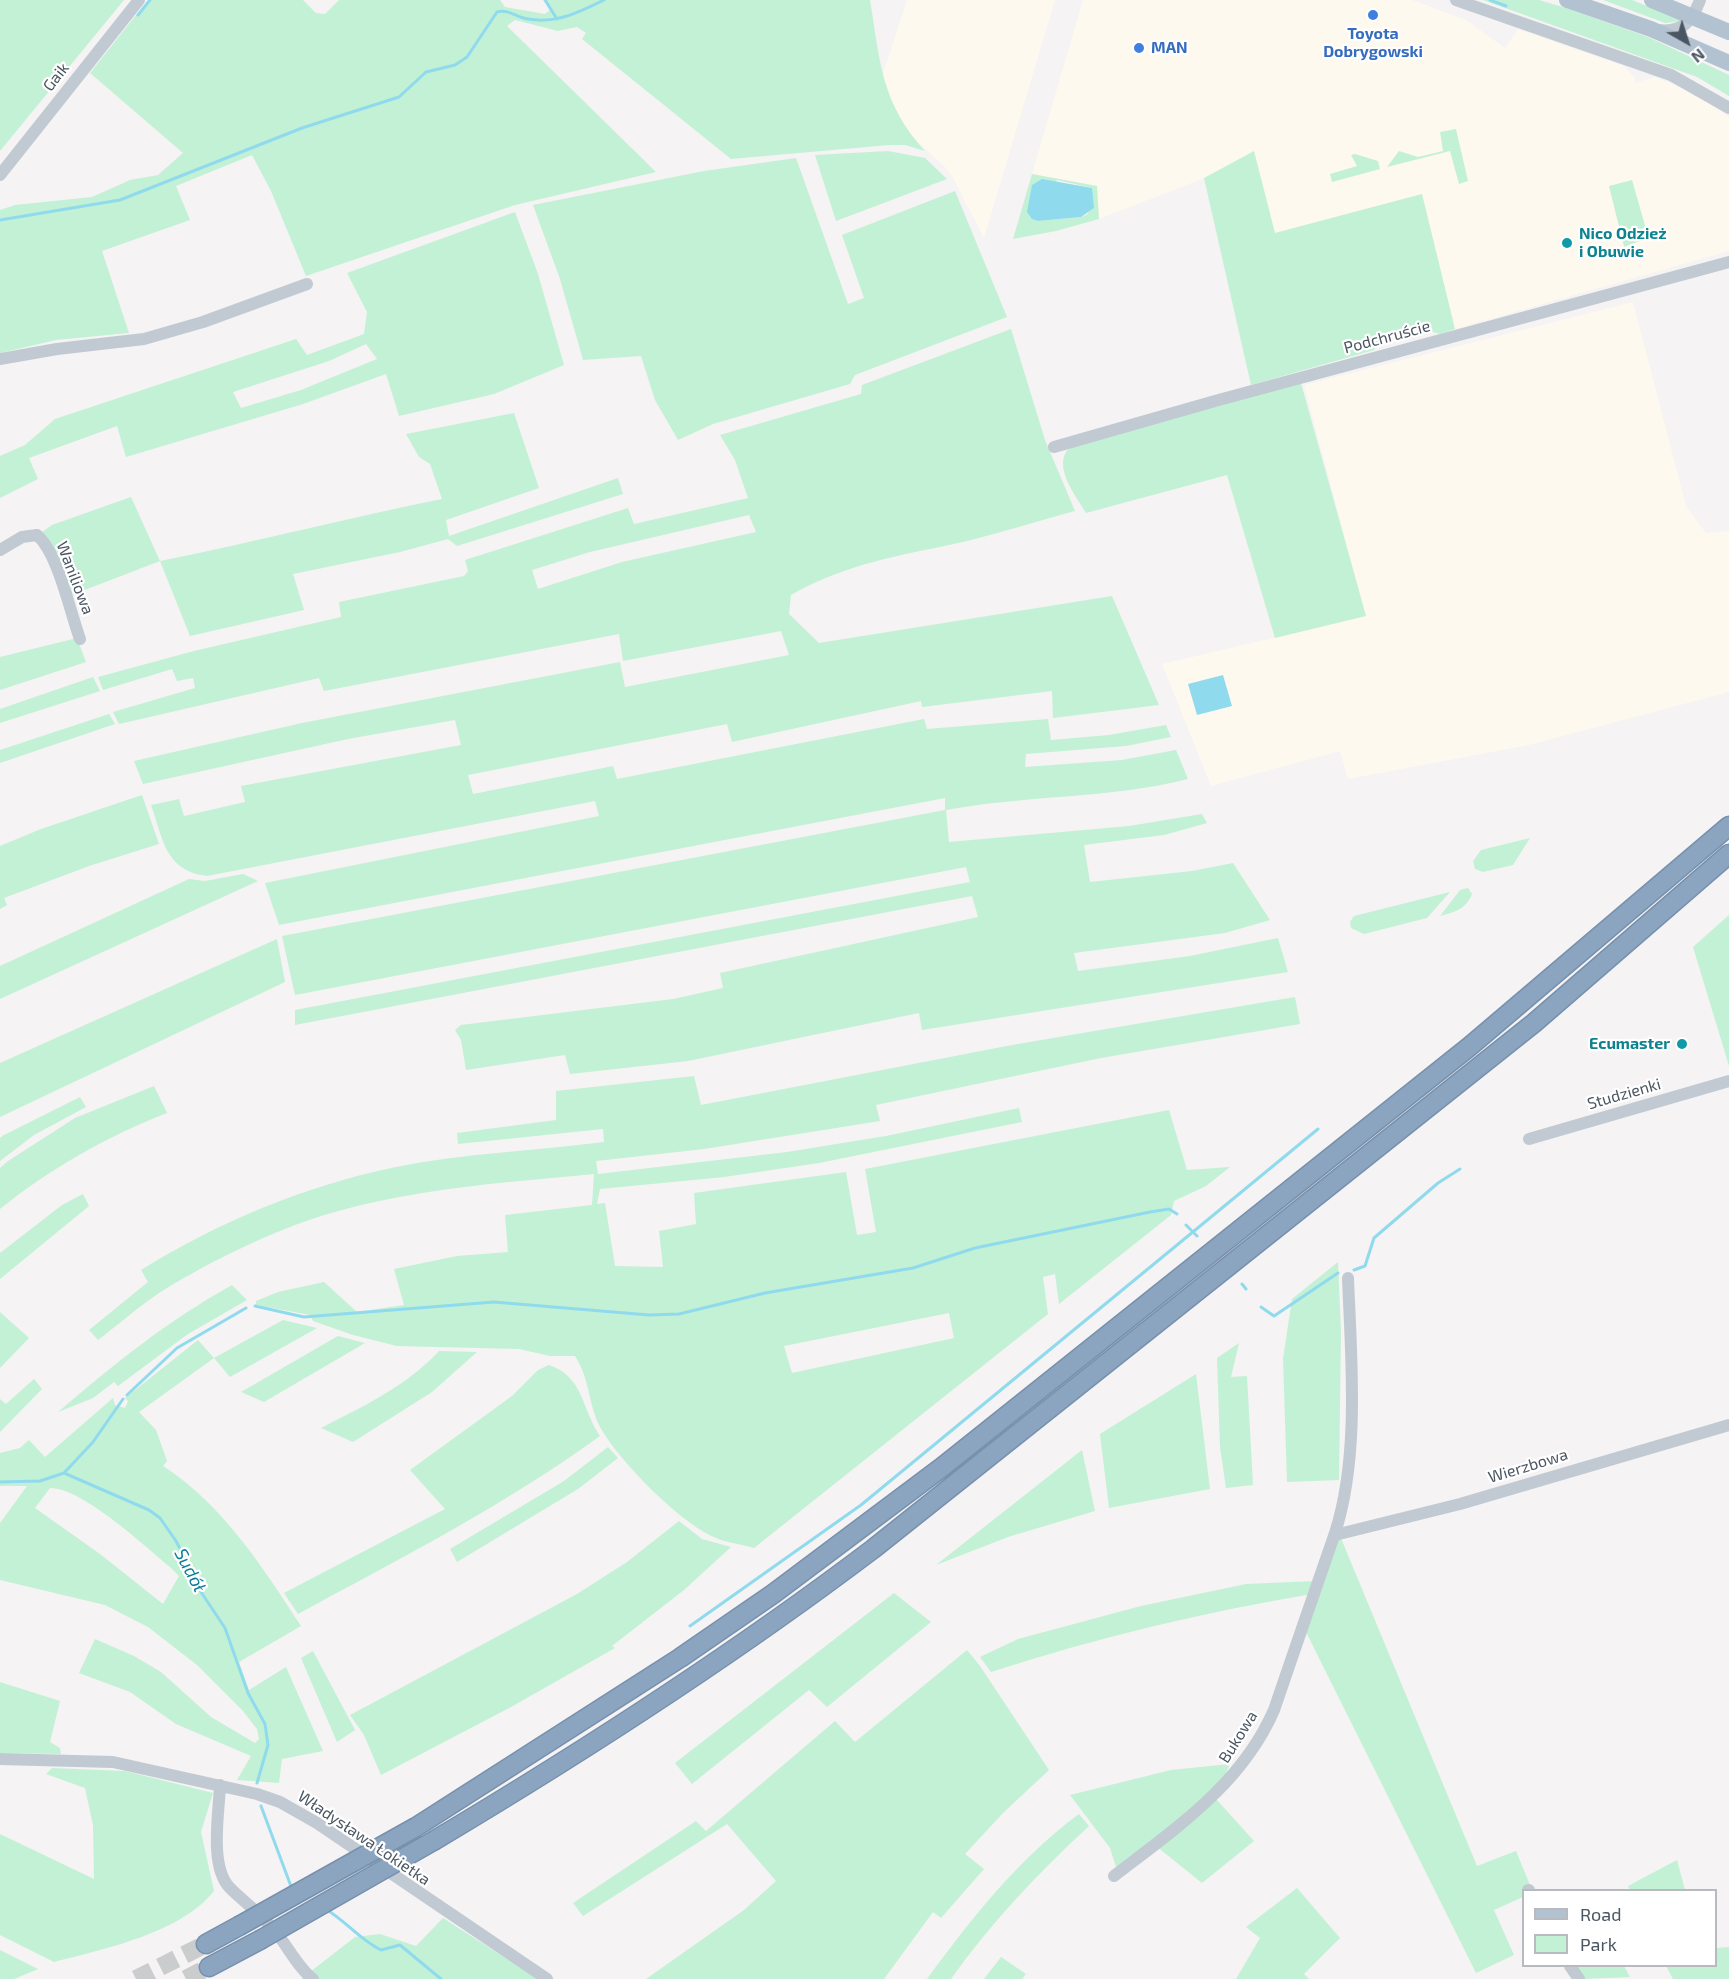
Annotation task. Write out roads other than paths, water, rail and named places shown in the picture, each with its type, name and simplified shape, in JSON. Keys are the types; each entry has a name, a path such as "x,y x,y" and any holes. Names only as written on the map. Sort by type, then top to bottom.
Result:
{"highway":[{"path":"206,1944 416,1827 680,1658 773,1594 923,1482 1469,1047 1729,826"},
{"path":"209,1967 435,1840 607,1736 843,1571 981,1465 1534,1023 1729,854"}],"main road":[{"path":"1567,0 1651,29 1729,63"},
{"path":"1652,0 1729,33"}],"street":[{"name":"Gaik","path":"0,175 138,0"},
{"path":"1456,0 1671,75 1729,108"},
{"path":"1652,0 1678,3 1684,0"},
{"path":"1651,29 1675,30 1688,24 1694,17 1700,0"},
{"name":"Podchruście","path":"1054,447 1215,401 1729,262"},
{"path":"0,359 57,348 144,339 203,322 307,284"},
{"name":"Waniliowa","path":"0,550 22,537 38,535 43,540 60,576 81,639"},
{"name":"Studzienki","path":"1529,1139 1729,1081"},
{"name":"Bukowa","path":"1114,1876 1214,1797 1239,1770 1274,1710 1335,1535 1345,1482 1351,1431 1353,1341 1348,1278"},
{"name":"Wierzbowa","path":"1335,1535 1460,1504 1729,1425"},
{"name":"Władysława Łokietka","path":"0,1759 113,1762 220,1785 272,1799 299,1811 547,1979"},
{"path":"220,1785 217,1858 221,1873 228,1886 265,1919 313,1979"}],"water":[{"path":"1042,179 1092,188 1094,208 1081,217 1038,221 1032,219 1027,212 1032,185"},
{"path":"1223,675 1232,706 1197,715 1188,684"}],"waterway":[{"path":"138,15 150,0"},
{"path":"545,0 557,19"},
{"path":"0,220 120,200 302,128 399,97 426,72 455,65 467,57 497,12 509,12 528,19 548,20 577,13 604,0"},
{"path":"1490,0 1506,6"},
{"path":"690,1626 861,1505 1318,1129"},
{"path":"1354,1270 1365,1266 1374,1238 1438,1183 1460,1169"},
{"path":"255,1306 304,1317 494,1302 649,1315 679,1314 765,1293 913,1268 975,1248 1150,1212 1169,1209 1177,1214"},
{"path":"1186,1225 1197,1236"},
{"path":"1261,1307 1274,1316 1338,1273"},
{"path":"1242,1284 1246,1289"},
{"path":"127,1395 177,1348 246,1308"},
{"path":"64,1473 93,1442 123,1399"},
{"name":"Sudół","path":"0,1482 40,1481 64,1473 149,1510 160,1518 176,1541 189,1566 193,1580 225,1628 248,1693 265,1724 268,1745 257,1783"},
{"name":"Sudół","path":"261,1806 292,1889"},
{"name":"Sudół","path":"327,1910 381,1950 400,1945 441,1979"}],"tunnel":[{"path":"136,1979 206,1944"},
{"path":"186,1979 209,1967"}],"place":[{"name":"Toyota Dobrygowski","path":"1373,15"},
{"name":"MAN","path":"1139,48"},
{"name":"Nico Odzież i Obuwie","path":"1567,243"},
{"name":"Ecumaster","path":"1682,1044"}]}
